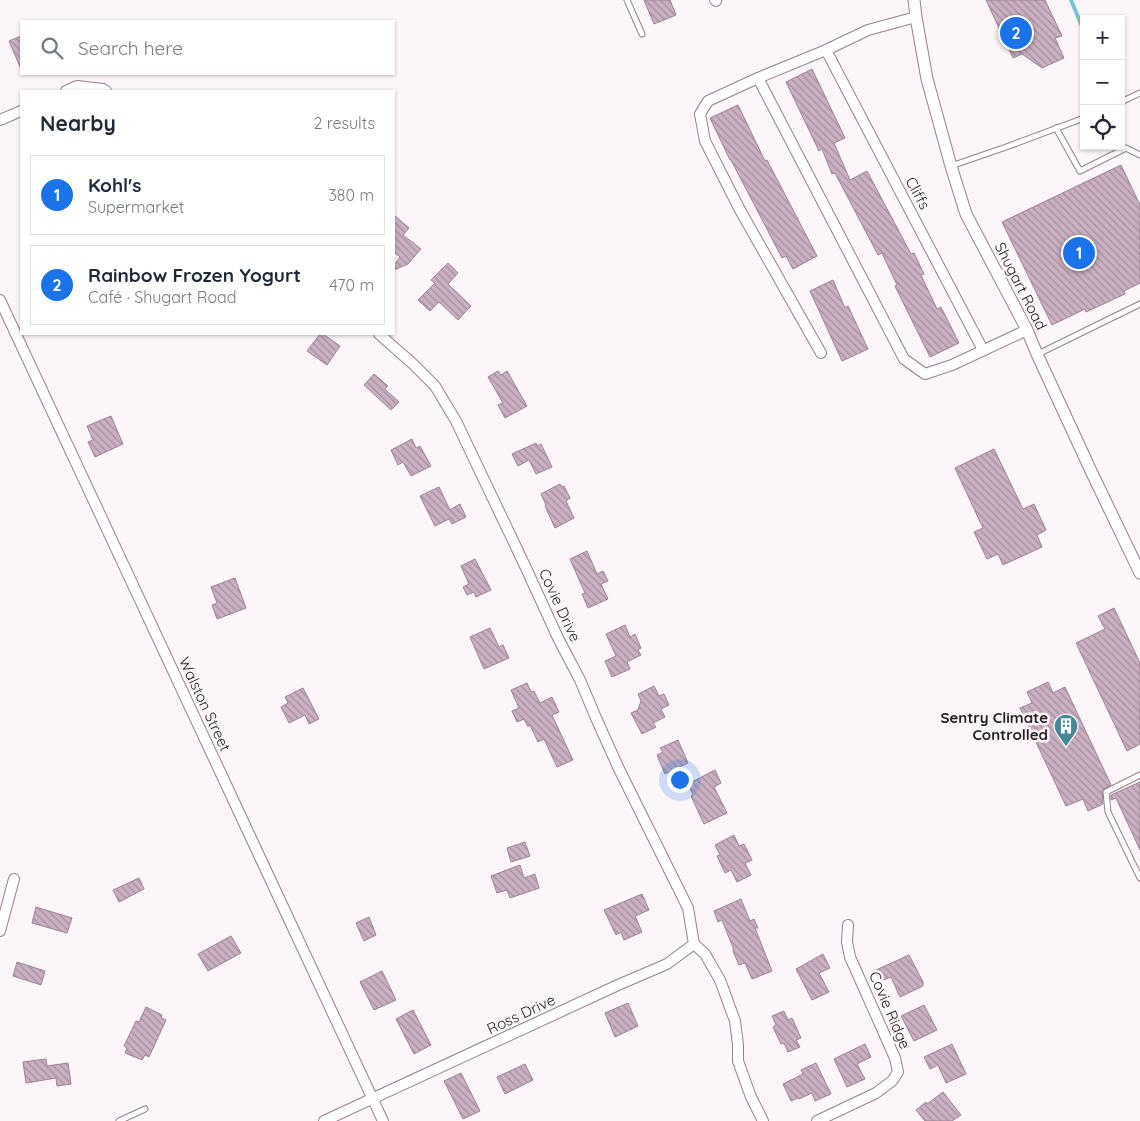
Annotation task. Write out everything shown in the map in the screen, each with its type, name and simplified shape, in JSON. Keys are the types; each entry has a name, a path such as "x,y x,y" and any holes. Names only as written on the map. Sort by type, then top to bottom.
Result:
{"street":[{"name":"Shugart Road","path":"914,0 927,79 966,214 1027,330 1140,573"},
{"path":"821,353 744,219 705,141 700,114 708,101 758,78 826,50 868,30 916,17"},
{"name":"Cliffs","path":"826,50 983,350"},
{"path":"758,78 904,359 925,374 952,365 1027,330"},
{"path":"68,90 78,86 104,90"},
{"path":"0,120 20,111"},
{"name":"Walston Street","path":"0,300 383,1121"},
{"name":"Covie Drive","path":"380,335 435,386 456,421 558,638 580,680 619,769 688,908 694,944"},
{"path":"0,931 14,879"},
{"name":"Covie Ridge","path":"817,1121 876,1093 892,1081 898,1072 895,1058 850,957 847,942 848,925"},
{"path":"694,944 705,954 720,980 735,1021 738,1061 751,1097 763,1121"},
{"name":"Ross Drive","path":"324,1121 667,964 694,944"}],"lane":[{"path":"627,0 642,34"},
{"path":"1125,100 1140,93"},
{"path":"951,166 1080,119"},
{"path":"1056,128 1080,171 1126,148 1140,155"},
{"path":"1037,354 1140,304"},
{"path":"1140,775 1106,792 1106,799 1108,812 1140,878"},
{"path":"119,1121 145,1109"}],"building":[{"path":"644,0 670,0 676,15 654,24"},
{"path":"986,0 1045,0 1062,36 1055,38 1064,58 1042,68 1022,54 1013,58"},
{"path":"20,36 20,67 9,41"},
{"path":"812,69 845,138 834,143 850,180 867,171 911,254 914,253 924,274 921,275 937,309 941,307 959,343 930,357 895,286 897,285 882,253 878,255 835,173 832,174 822,149 819,151 786,82"},
{"path":"738,105 765,161 767,160 817,256 793,269 786,256 782,258 710,118"},
{"path":"1121,165 1140,205 1140,283 1124,291 1125,294 1086,312 1085,309 1052,325 1002,222"},
{"path":"395,216 409,228 403,235 421,249 408,264 395,270 395,264 400,257 395,253"},
{"path":"448,263 458,273 448,284 471,306 458,320 439,302 430,311 418,300 435,283 431,280"},
{"path":"833,280 845,308 848,306 868,349 842,361 810,291"},
{"path":"319,335 324,335 340,346 327,365 307,351"},
{"path":"498,371 501,375 507,371 527,406 505,418 498,405 503,403 488,377"},
{"path":"374,374 388,386 385,389 399,402 391,410 364,385"},
{"path":"111,416 123,444 95,457 88,442 93,440 87,426"},
{"path":"412,439 416,448 420,446 431,466 411,476 403,462 398,465 391,450"},
{"path":"536,443 537,446 541,444 552,467 536,474 529,460 518,466 512,454"},
{"path":"994,449 1023,509 1034,504 1046,530 1037,535 1042,547 1003,565 998,554 987,559 974,532 983,528 955,468"},
{"path":"560,484 562,487 564,486 570,498 566,501 574,518 555,528 541,494"},
{"path":"439,487 450,510 460,504 466,517 452,524 449,519 435,526 420,496"},
{"path":"587,551 597,574 603,571 608,581 601,584 608,599 588,608 582,594 585,593 570,559"},
{"path":"475,559 491,590 476,597 474,592 467,595 463,587 469,584 461,566"},
{"path":"235,578 246,608 217,619 212,605 217,603 211,587"},
{"path":"1114,608 1140,663 1140,744 1127,751 1076,643 1105,629 1098,616"},
{"path":"625,625 630,637 635,634 641,648 638,650 641,655 627,662 630,669 612,677 605,661 616,656 606,634"},
{"path":"490,628 499,647 503,645 509,658 484,669 470,637"},
{"name":"Sentry Climate Controlled","path":"1048,682 1053,693 1065,687 1111,785 1102,790 1103,804 1088,811 1083,799 1066,806 1020,708 1032,703 1027,692"},
{"path":"527,683 531,692 534,691 540,703 552,697 559,712 552,715 573,760 557,767 544,739 538,742 530,725 528,727 524,719 517,722 512,711 519,708 511,690"},
{"path":"654,686 659,696 664,694 669,705 661,709 665,717 653,723 656,727 642,734 631,713 638,710 641,701 638,694"},
{"path":"303,688 319,719 309,724 305,715 289,723 281,707 288,703 285,697"},
{"path":"678,740 688,763 665,774 657,755 663,752 660,748"},
{"path":"715,770 721,783 714,787 727,813 704,824 691,796 693,795 688,784"},
{"path":"1140,782 1140,850 1116,798 1111,800 1111,795"},
{"path":"734,835 739,846 744,844 752,860 745,863 751,875 737,882 731,870 725,873 717,856 720,855 715,845"},
{"path":"525,842 530,856 511,862 507,848"},
{"path":"520,865 524,878 535,874 539,888 510,898 507,890 497,893 491,876"},
{"path":"139,878 144,889 119,902 113,890"},
{"path":"642,894 649,910 635,916 642,932 624,940 621,932 616,935 604,910"},
{"path":"741,899 750,921 754,919 758,928 755,928 772,971 752,979 745,963 739,965 722,920 718,922 714,911"},
{"path":"36,907 72,918 67,933 32,923"},
{"path":"369,917 376,935 364,941 356,923"},
{"path":"231,936 241,953 208,971 198,954"},
{"path":"823,954 830,968 819,973 829,992 812,1000 796,969"},
{"path":"909,955 923,982 923,986 900,997 891,977 881,981 876,970"},
{"path":"17,962 45,971 41,985 13,976"},
{"path":"382,971 396,1000 374,1010 360,982"},
{"path":"628,1003 638,1026 615,1037 605,1013"},
{"path":"924,1005 937,1030 914,1041 901,1016"},
{"path":"146,1007 162,1015 161,1018 166,1020 149,1057 145,1055 142,1060 125,1053 127,1048 124,1046 136,1021 139,1022"},
{"path":"413,1010 431,1045 414,1054 396,1019"},
{"path":"784,1011 788,1020 792,1018 801,1038 796,1040 800,1047 788,1052 784,1043 781,1044 773,1027 776,1025 772,1016"},
{"path":"865,1044 871,1057 857,1064 865,1079 847,1087 834,1059"},
{"path":"952,1044 966,1074 946,1083 938,1065 930,1069 924,1057"},
{"path":"46,1059 47,1066 68,1063 71,1084 57,1086 56,1078 26,1083 23,1062"},
{"path":"816,1063 831,1094 815,1101 812,1093 791,1101 783,1084 803,1074 801,1070"},
{"path":"525,1064 533,1080 505,1094 497,1077"},
{"path":"461,1073 480,1111 463,1119 444,1081"},
{"path":"943,1092 961,1115 952,1121 925,1121 916,1110"}],"waterway":[{"path":"1071,0 1080,21"}],"place":[{"name":"Rainbow Frozen Yogurt","path":"1016,33"},
{"name":"Kohl's","path":"1079,253"},
{"name":"Sentry Climate Controlled","path":"1066,747"}]}
